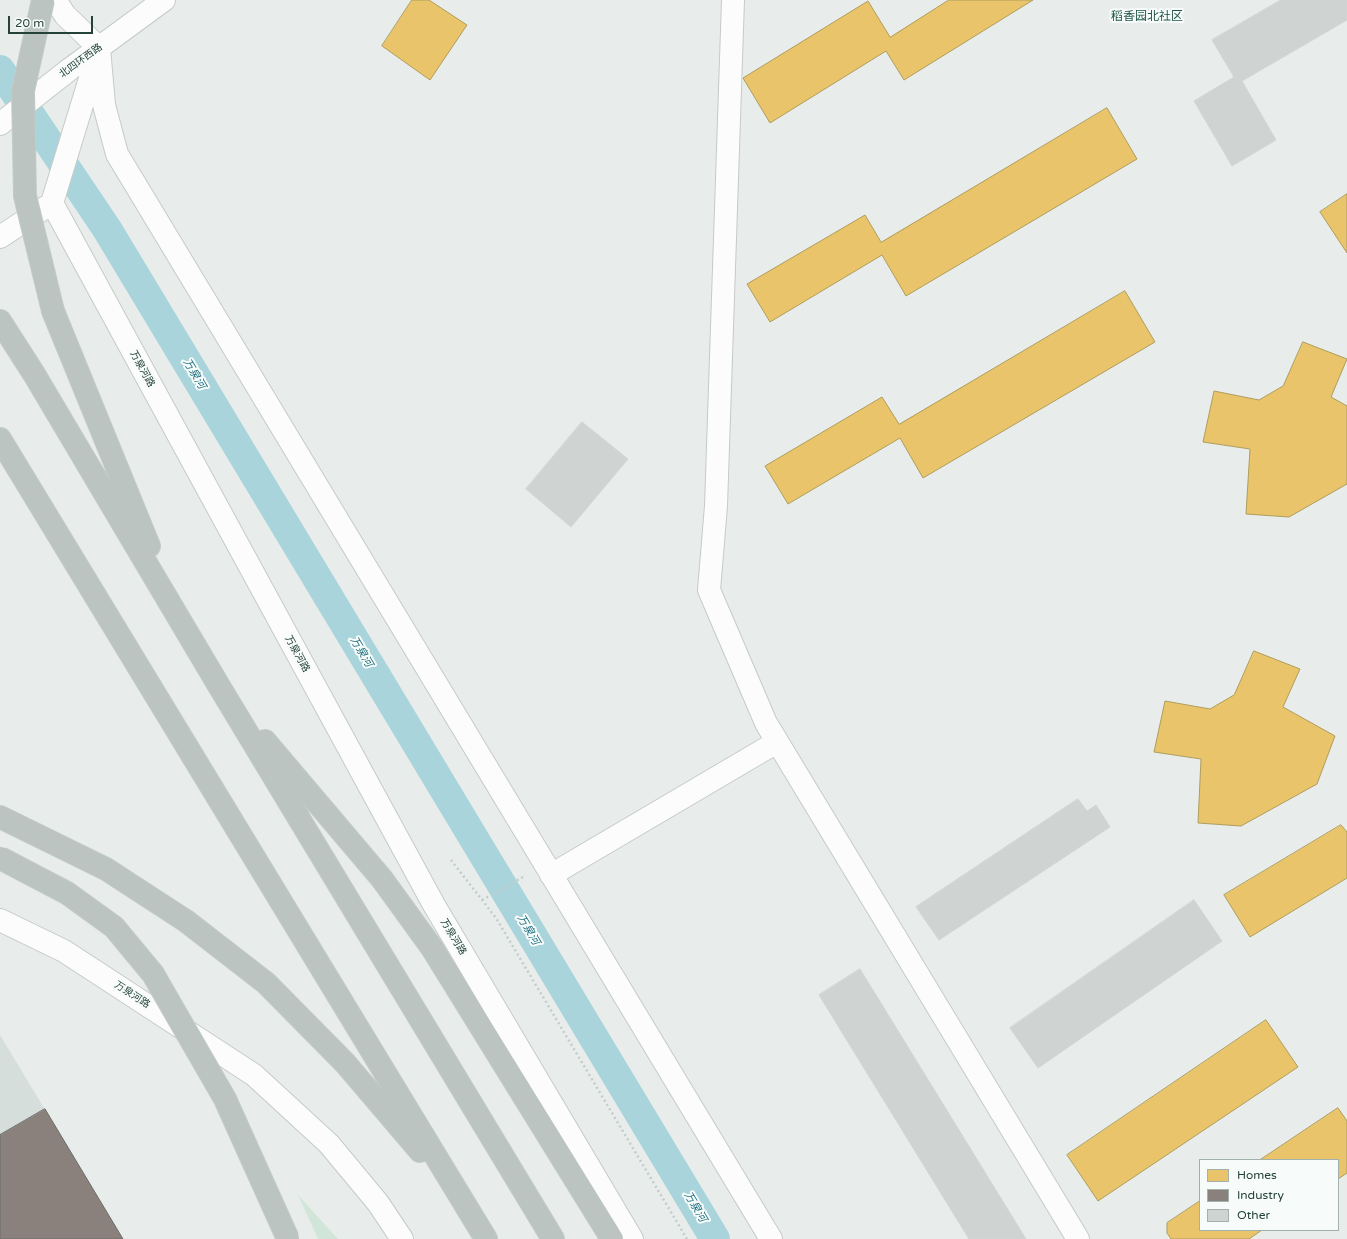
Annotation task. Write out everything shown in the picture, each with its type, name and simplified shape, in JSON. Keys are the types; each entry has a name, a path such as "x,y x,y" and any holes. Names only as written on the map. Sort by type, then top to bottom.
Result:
{"highway":[{"path":"42,0 22,92 24,196 53,311 178,618"},
{"path":"0,321 34,374 178,618 553,1239"},
{"path":"0,439 486,1239"},
{"path":"219,686 382,879 432,948 465,998 533,1113 612,1239"},
{"path":"0,817 106,868 186,920 266,982 345,1064 462,1199"},
{"path":"0,858 67,893 114,927 153,974 226,1099 288,1239"}],"street":[{"path":"55,0 65,15 99,48 104,105 117,154 771,1239"},
{"name":"北四环西路","path":"0,124 70,69 164,0"},
{"path":"733,0 716,506 709,590 766,723 1078,1239"},
{"path":"0,237 52,203 99,48"},
{"name":"万泉河路","path":"52,203 434,905 632,1239"},
{"path":"548,870 777,742"},
{"name":"万泉河路","path":"0,920 64,951 254,1075 329,1144 378,1202 402,1239"}],"path":[{"path":"451,860 496,918 687,1239"},
{"path":"482,900 548,870"}],"shaded area":[{"path":"0,1035 123,1239 0,1239"}],"green space":[{"path":"298,1195 338,1239 318,1239"}],"building: Homes":[{"path":"412,0 429,0 467,25 430,80 382,46"},
{"path":"949,0 1033,0 904,80 886,51 770,123 743,78 868,1 890,37"},
{"path":"1107,108 1137,159 906,296 882,255 770,322 747,284 865,215 881,242"},
{"path":"1347,194 1347,253 1320,212"},
{"path":"1125,291 1155,342 923,478 900,438 788,504 765,466 882,397 899,424"},
{"path":"1303,342 1347,359 1331,397 1347,406 1347,484 1289,517 1246,514 1250,449 1203,442 1214,391 1259,400 1283,386"},
{"path":"1254,651 1300,669 1283,707 1335,736 1317,784 1241,826 1198,823 1201,759 1154,752 1165,701 1210,709 1234,695"},
{"path":"1341,825 1347,832 1347,878 1250,937 1224,895"},
{"path":"1266,1020 1298,1067 1098,1201 1067,1155"},
{"path":"1338,1108 1347,1121 1347,1173 1339,1178 1339,1159 1262,1159"},
{"path":"1199,1202 1199,1231 1261,1231 1249,1239 1171,1239 1167,1233 1167,1223"}],"building: Industry":[{"path":"45,1109 123,1239 0,1239 0,1135"}],"building: Other":[{"path":"1281,0 1347,0 1347,20 1242,81 1276,140 1232,166 1194,101 1234,77 1212,40"},
{"path":"582,422 628,459 571,527 526,489"},
{"path":"1078,799 1087,811 1096,805 1110,827 939,940 916,907"},
{"path":"1194,900 1222,941 1038,1068 1010,1028"},
{"path":"860,969 1026,1239 969,1239 819,995"}],"waterway":[{"name":"万泉河","path":"0,70 107,229 715,1239"}],"district":[{"name":"稻香园北社区","path":"1147,17"}]}
